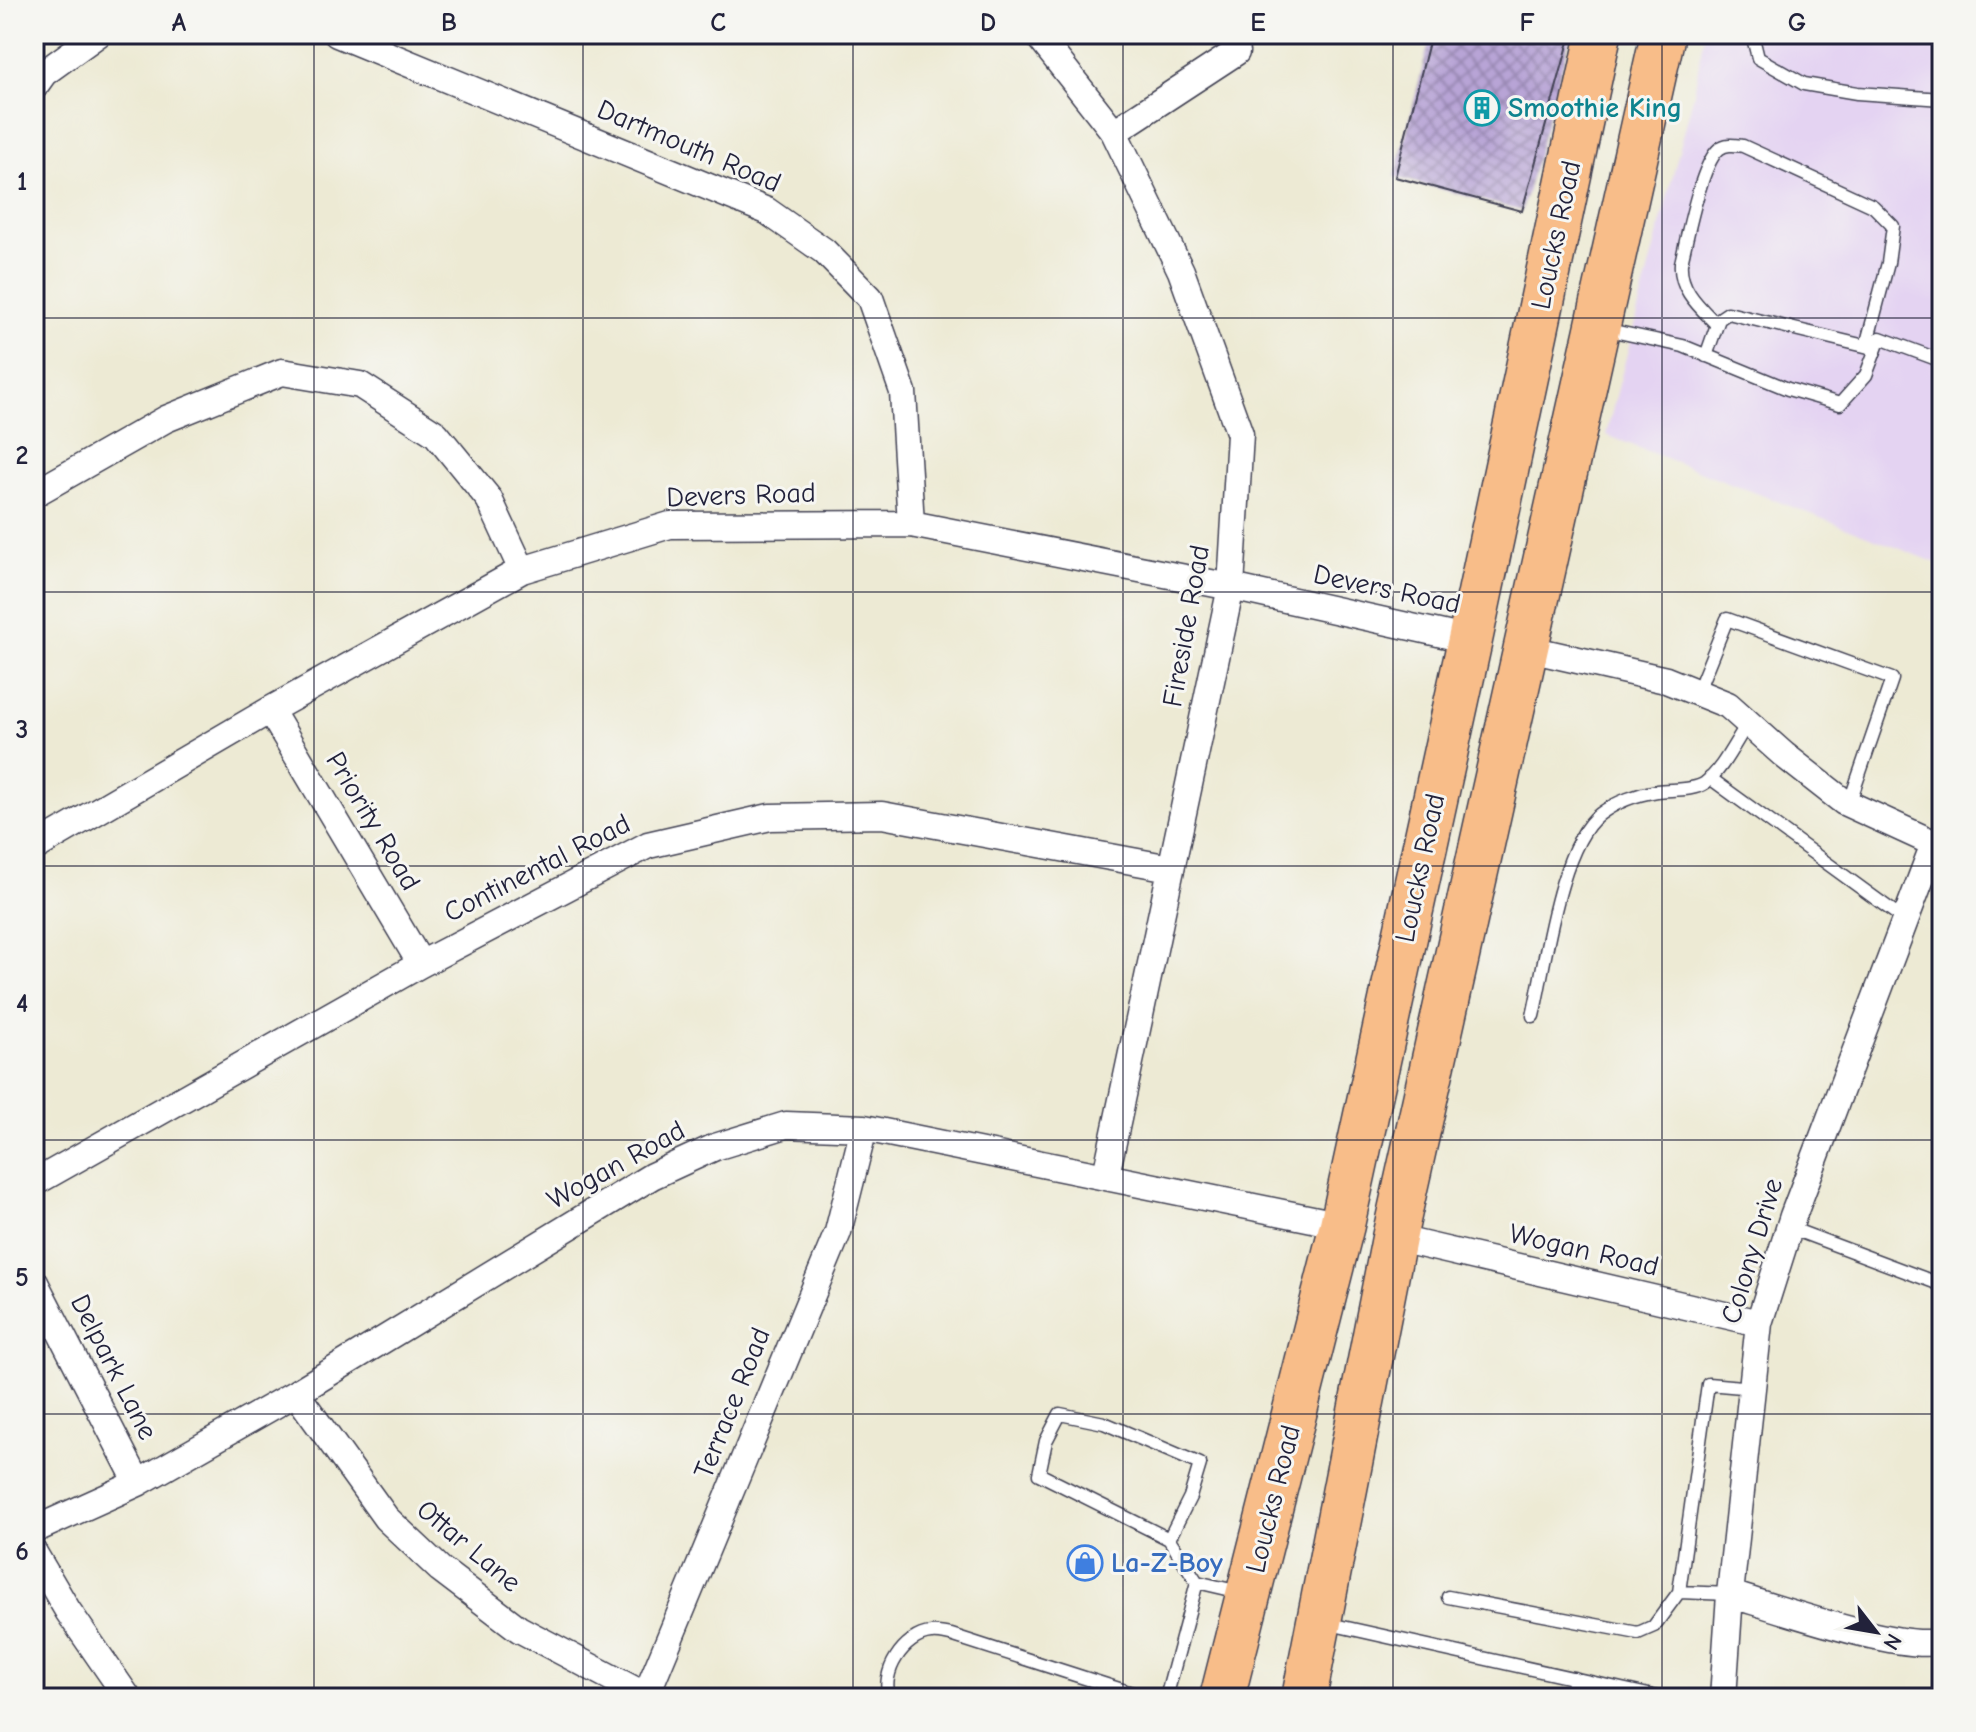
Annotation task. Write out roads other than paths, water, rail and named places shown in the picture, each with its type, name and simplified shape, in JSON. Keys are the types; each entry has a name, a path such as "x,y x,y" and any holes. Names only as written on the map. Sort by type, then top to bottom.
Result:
{"highway":[{"name":"Loucks Road","path":"1222,1698 1342,1225 1599,34"},
{"name":"Loucks Road","path":"1304,1698 1394,1238 1663,34"}],"street":[{"path":"34,87 44,73 98,34"},
{"name":"Dartmouth Road","path":"337,34 767,211 824,251 870,298 903,392 911,524"},
{"name":"Fireside Road","path":"1037,34 1114,132 1181,271 1240,434 1231,587 1106,1175"},
{"path":"1114,132 1236,52"},
{"path":"34,494 166,419 282,372 360,385 436,434 489,499 522,570"},
{"name":"Devers Road","path":"34,848 270,710 522,570 670,525 911,524 1231,587 1470,640"},
{"path":"1525,648 1666,680 1728,705 1784,755 1849,804 1938,846"},
{"name":"Priority Road","path":"270,710 421,964"},
{"name":"Continental Road","path":"34,1183 421,964 648,845 770,817 882,815 1170,868"},
{"name":"Colony Drive","path":"1723,1698 1730,1594 1759,1323 1790,1228 1906,921 1938,846"},
{"name":"Wogan Road","path":"34,1530 138,1483 296,1393 652,1176 715,1147 786,1125 864,1128 1342,1225"},
{"name":"Terrace Road","path":"645,1697 838,1232 864,1128"},
{"name":"Wogan Road","path":"1394,1238 1759,1323"},
{"name":"Delpark Lane","path":"34,1281 138,1483"},
{"name":"Ottar Lane","path":"296,1393 386,1518 440,1569 519,1629 645,1697"},
{"path":"34,1553 68,1611 128,1698"},
{"path":"1730,1594 1895,1641 1942,1641"}],"lane":[{"path":"1752,34 1758,58 1804,84 1857,93 1942,99"},
{"path":"1939,34 1942,88"},
{"path":"1597,328 1683,346 1788,389 1840,404 1866,375 1893,226 1873,206 1743,146 1719,148 1704,176 1680,277 1687,291 1717,325"},
{"path":"1706,356 1719,319 1728,313 1871,347"},
{"path":"1871,347 1880,338 1942,361"},
{"path":"1697,693 1727,619 1892,679 1849,804"},
{"path":"1533,1016 1565,875 1581,837 1599,815 1626,799 1702,785 1748,723"},
{"path":"1710,778 1906,921"},
{"path":"1790,1228 1942,1285"},
{"path":"1448,1597 1638,1633 1654,1626 1679,1592 1708,1384 1753,1388"},
{"path":"1169,1539 1190,1497 1200,1464 1104,1423 1060,1414 1046,1441 1039,1474 1169,1539 1197,1582 1249,1594"},
{"path":"1166,1698 1197,1582"},
{"path":"1679,1592 1730,1594"},
{"path":"1320,1622 1662,1698"},
{"path":"890,1698 886,1690 894,1660 909,1642 929,1632 951,1635 1147,1698"},
{"path":"1570,1698 1574,1678"}],"place":[{"name":"Smoothie King","path":"1482,108"},
{"name":"La-Z-Boy","path":"1085,1563"}]}
